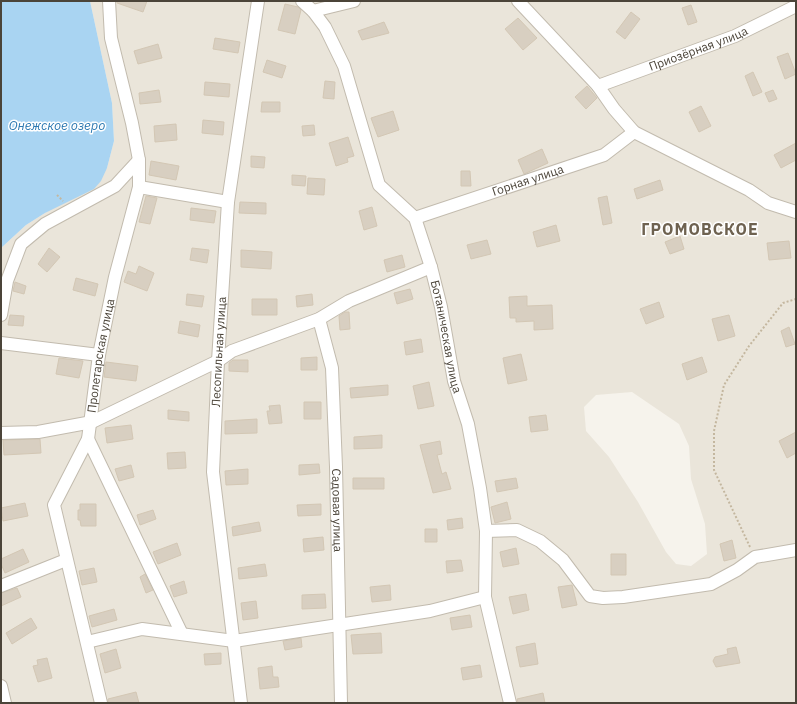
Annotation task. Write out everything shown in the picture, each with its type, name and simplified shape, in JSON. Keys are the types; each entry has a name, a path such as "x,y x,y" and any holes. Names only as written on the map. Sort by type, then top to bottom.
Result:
{"street":[{"name":"Пролетарская улица","path":"101,703 54,505 88,439 92,422 99,354 115,277 139,187 139,160 132,123 111,38 109,1"},
{"name":"Лесопильная улица","path":"241,703 213,472 228,202 258,1"},
{"name":"Ботаническая улица","path":"302,1 313,11 325,27 344,66 379,185 415,218 431,267 441,307 454,381 468,424 480,488 486,531 484,597 510,703"},
{"path":"313,11 354,1"},
{"path":"518,1 598,86 614,109 634,132 749,190 768,203 796,212"},
{"name":"Приозёрная улица","path":"598,86 735,36 796,6"},
{"name":"Горная улица","path":"415,218 604,155 634,132"},
{"path":"1,315 7,281 21,244 45,224 115,186 139,160"},
{"path":"139,187 228,202"},
{"path":"1,432 38,432 92,422 218,361 232,351 319,319 349,301 431,267"},
{"name":"Садовая улица","path":"319,319 332,368 336,467 341,703"},
{"path":"1,342 99,354"},
{"path":"88,439 182,634"},
{"path":"486,531 517,530 540,541 563,560 590,596 603,598 623,597 711,584 737,570 755,557 796,550"},
{"path":"1,586 66,560"},
{"path":"87,642 142,629 234,641 430,611 484,597"},
{"path":"1,686 5,703"}],"path":[{"path":"57,196 65,204"},
{"path":"755,557 742,533 714,470 714,431 724,385 732,372 749,346 783,303 796,299"}],"shaded area":[{"path":"90,1 796,1 796,703 1,703 1,248 26,225 107,168 114,141 112,103","holes":["632,392 679,424 689,446 691,479 705,524 707,554 691,566 676,564 666,552 638,502 609,457 586,431 584,407 596,395"]}],"water":[{"name":"Онежское озеро","path":"1,1 90,1 112,103 114,141 107,168 101,181 94,189 45,213 26,225 1,248"}],"building":[{"path":"117,1 147,1 143,12 117,3"},
{"path":"285,4 298,7 301,10 295,34 278,30"},
{"path":"691,5 697,22 688,25 682,8"},
{"path":"631,12 640,19 625,39 616,32"},
{"path":"518,18 537,38 523,50 505,29"},
{"path":"384,22 389,33 362,40 358,31"},
{"path":"215,38 240,42 238,53 213,49"},
{"path":"158,44 162,58 138,64 134,51"},
{"path":"788,53 796,74 785,79 777,57"},
{"path":"267,60 286,66 282,78 263,72"},
{"path":"753,72 762,92 753,96 745,76"},
{"path":"325,81 335,82 334,99 323,98"},
{"path":"205,82 230,84 229,97 204,95"},
{"path":"587,86 597,98 586,109 575,97"},
{"path":"159,90 161,102 140,104 139,93"},
{"path":"773,90 777,99 769,102 765,93"},
{"path":"262,102 280,102 280,112 261,112"},
{"path":"701,106 711,126 699,132 689,112"},
{"path":"393,111 399,130 378,137 371,118"},
{"path":"203,120 224,122 223,135 202,133"},
{"path":"176,124 177,140 155,142 154,126"},
{"path":"314,125 315,135 303,136 302,126"},
{"path":"348,137 354,156 347,158 348,162 336,166 329,143"},
{"path":"796,143 796,160 781,168 774,155"},
{"path":"542,149 548,163 524,174 518,160"},
{"path":"251,156 265,157 264,168 251,167"},
{"path":"151,161 179,166 176,180 149,175"},
{"path":"461,171 470,171 471,186 461,186"},
{"path":"292,175 306,176 305,186 292,185"},
{"path":"308,178 325,179 324,195 307,194"},
{"path":"660,180 663,190 637,199 634,189"},
{"path":"146,196 157,198 150,224 139,222"},
{"path":"607,196 612,223 603,225 598,198"},
{"path":"240,202 266,203 266,214 239,213"},
{"path":"372,207 377,226 364,230 359,211"},
{"path":"191,208 216,211 214,223 190,220"},
{"path":"556,225 560,241 537,247 533,232"},
{"path":"680,236 684,249 670,254 665,242"},
{"path":"487,240 491,254 471,259 467,245"},
{"path":"789,241 791,258 769,260 767,243"},
{"path":"49,248 60,257 47,272 38,264"},
{"path":"192,248 209,250 207,263 190,260"},
{"path":"241,250 272,252 271,269 241,267"},
{"path":"402,255 405,267 387,272 384,260"},
{"path":"139,266 154,273 147,291 124,282 128,271 136,274"},
{"path":"76,278 98,284 95,296 73,290"},
{"path":"15,282 26,286 24,294 13,291"},
{"path":"410,289 413,299 397,304 394,293"},
{"path":"187,294 204,296 202,307 186,305"},
{"path":"312,294 313,305 297,307 296,296"},
{"path":"527,296 527,306 552,305 553,329 534,330 534,321 516,322 516,318 510,318 509,297"},
{"path":"252,299 277,299 277,315 252,315"},
{"path":"659,302 664,317 646,324 640,309"},
{"path":"345,312 349,312 350,329 340,330 339,316"},
{"path":"10,315 24,316 23,326 8,325"},
{"path":"729,315 735,336 718,341 712,319"},
{"path":"180,321 200,325 198,337 178,333"},
{"path":"789,327 795,344 786,347 781,331"},
{"path":"421,339 423,352 406,355 404,342"},
{"path":"521,354 527,380 508,384 503,358"},
{"path":"317,357 317,370 301,370 301,358"},
{"path":"702,357 707,372 687,380 682,364"},
{"path":"59,358 83,361 79,378 56,374"},
{"path":"233,360 248,360 248,372 229,371 229,363"},
{"path":"106,362 138,366 136,381 104,377"},
{"path":"429,382 434,406 418,409 413,386"},
{"path":"388,385 388,395 351,398 350,388"},
{"path":"304,402 321,402 321,419 304,419"},
{"path":"280,405 282,423 269,424 267,411 270,411 269,406"},
{"path":"168,410 189,412 189,421 168,419"},
{"path":"546,415 548,430 531,432 529,417"},
{"path":"257,419 257,433 225,434 225,421"},
{"path":"131,425 133,439 107,443 105,428"},
{"path":"796,432 796,453 787,458 779,441"},
{"path":"382,435 382,448 354,449 354,437"},
{"path":"40,439 41,453 4,455 3,440"},
{"path":"440,441 442,454 437,455 442,474 446,472 451,489 433,493 420,445"},
{"path":"185,452 186,468 168,469 167,453"},
{"path":"319,464 320,473 299,475 299,465"},
{"path":"131,465 134,477 119,481 115,469"},
{"path":"248,469 248,484 226,485 225,471"},
{"path":"353,478 384,478 384,489 353,489"},
{"path":"516,478 518,488 497,492 495,481"},
{"path":"507,502 511,519 495,523 491,507"},
{"path":"25,503 28,516 3,521 1,508"},
{"path":"80,504 96,504 96,526 81,526 80,520 78,520 78,510 80,510"},
{"path":"321,504 321,515 298,516 297,505"},
{"path":"153,510 156,519 140,525 137,515"},
{"path":"462,518 463,528 448,530 447,520"},
{"path":"259,522 261,531 233,536 232,527"},
{"path":"425,529 437,529 437,542 425,542"},
{"path":"323,537 324,550 304,552 303,539"},
{"path":"732,540 736,558 724,561 720,544"},
{"path":"177,543 181,555 158,564 153,552"},
{"path":"516,548 519,564 503,567 500,552"},
{"path":"23,549 29,562 5,573 1,564 1,559"},
{"path":"611,554 626,554 626,575 611,575"},
{"path":"461,560 463,571 447,573 446,561"},
{"path":"265,564 267,576 239,579 238,568"},
{"path":"94,568 97,582 82,585 79,571"},
{"path":"145,574 153,590 146,593 140,577"},
{"path":"184,581 187,593 174,597 170,586"},
{"path":"390,585 391,600 372,602 370,587"},
{"path":"572,585 577,605 562,608 558,587"},
{"path":"17,588 21,597 1,606 1,593"},
{"path":"325,594 326,608 302,609 302,595"},
{"path":"526,594 529,610 513,614 509,597"},
{"path":"256,601 258,618 243,620 241,603"},
{"path":"114,609 117,620 92,627 89,616"},
{"path":"470,615 472,627 452,630 450,618"},
{"path":"31,618 37,628 12,644 6,633"},
{"path":"381,633 382,653 353,654 351,635"},
{"path":"301,638 302,647 285,650 283,641"},
{"path":"535,643 538,664 520,667 516,647"},
{"path":"736,647 740,663 716,667 713,661 715,657 728,654 727,649"},
{"path":"116,649 121,668 105,673 100,654"},
{"path":"221,653 221,664 205,665 204,654"},
{"path":"47,658 52,678 38,682 33,666 38,665 37,660"},
{"path":"480,665 482,677 463,680 461,668"},
{"path":"272,666 273,677 278,677 279,687 260,689 258,668"},
{"path":"136,692 139,703 108,703 108,699"},
{"path":"543,693 545,703 518,703 517,699"}],"district":[{"name":"ГРОМОВСКОЕ","path":"700,229"}]}
